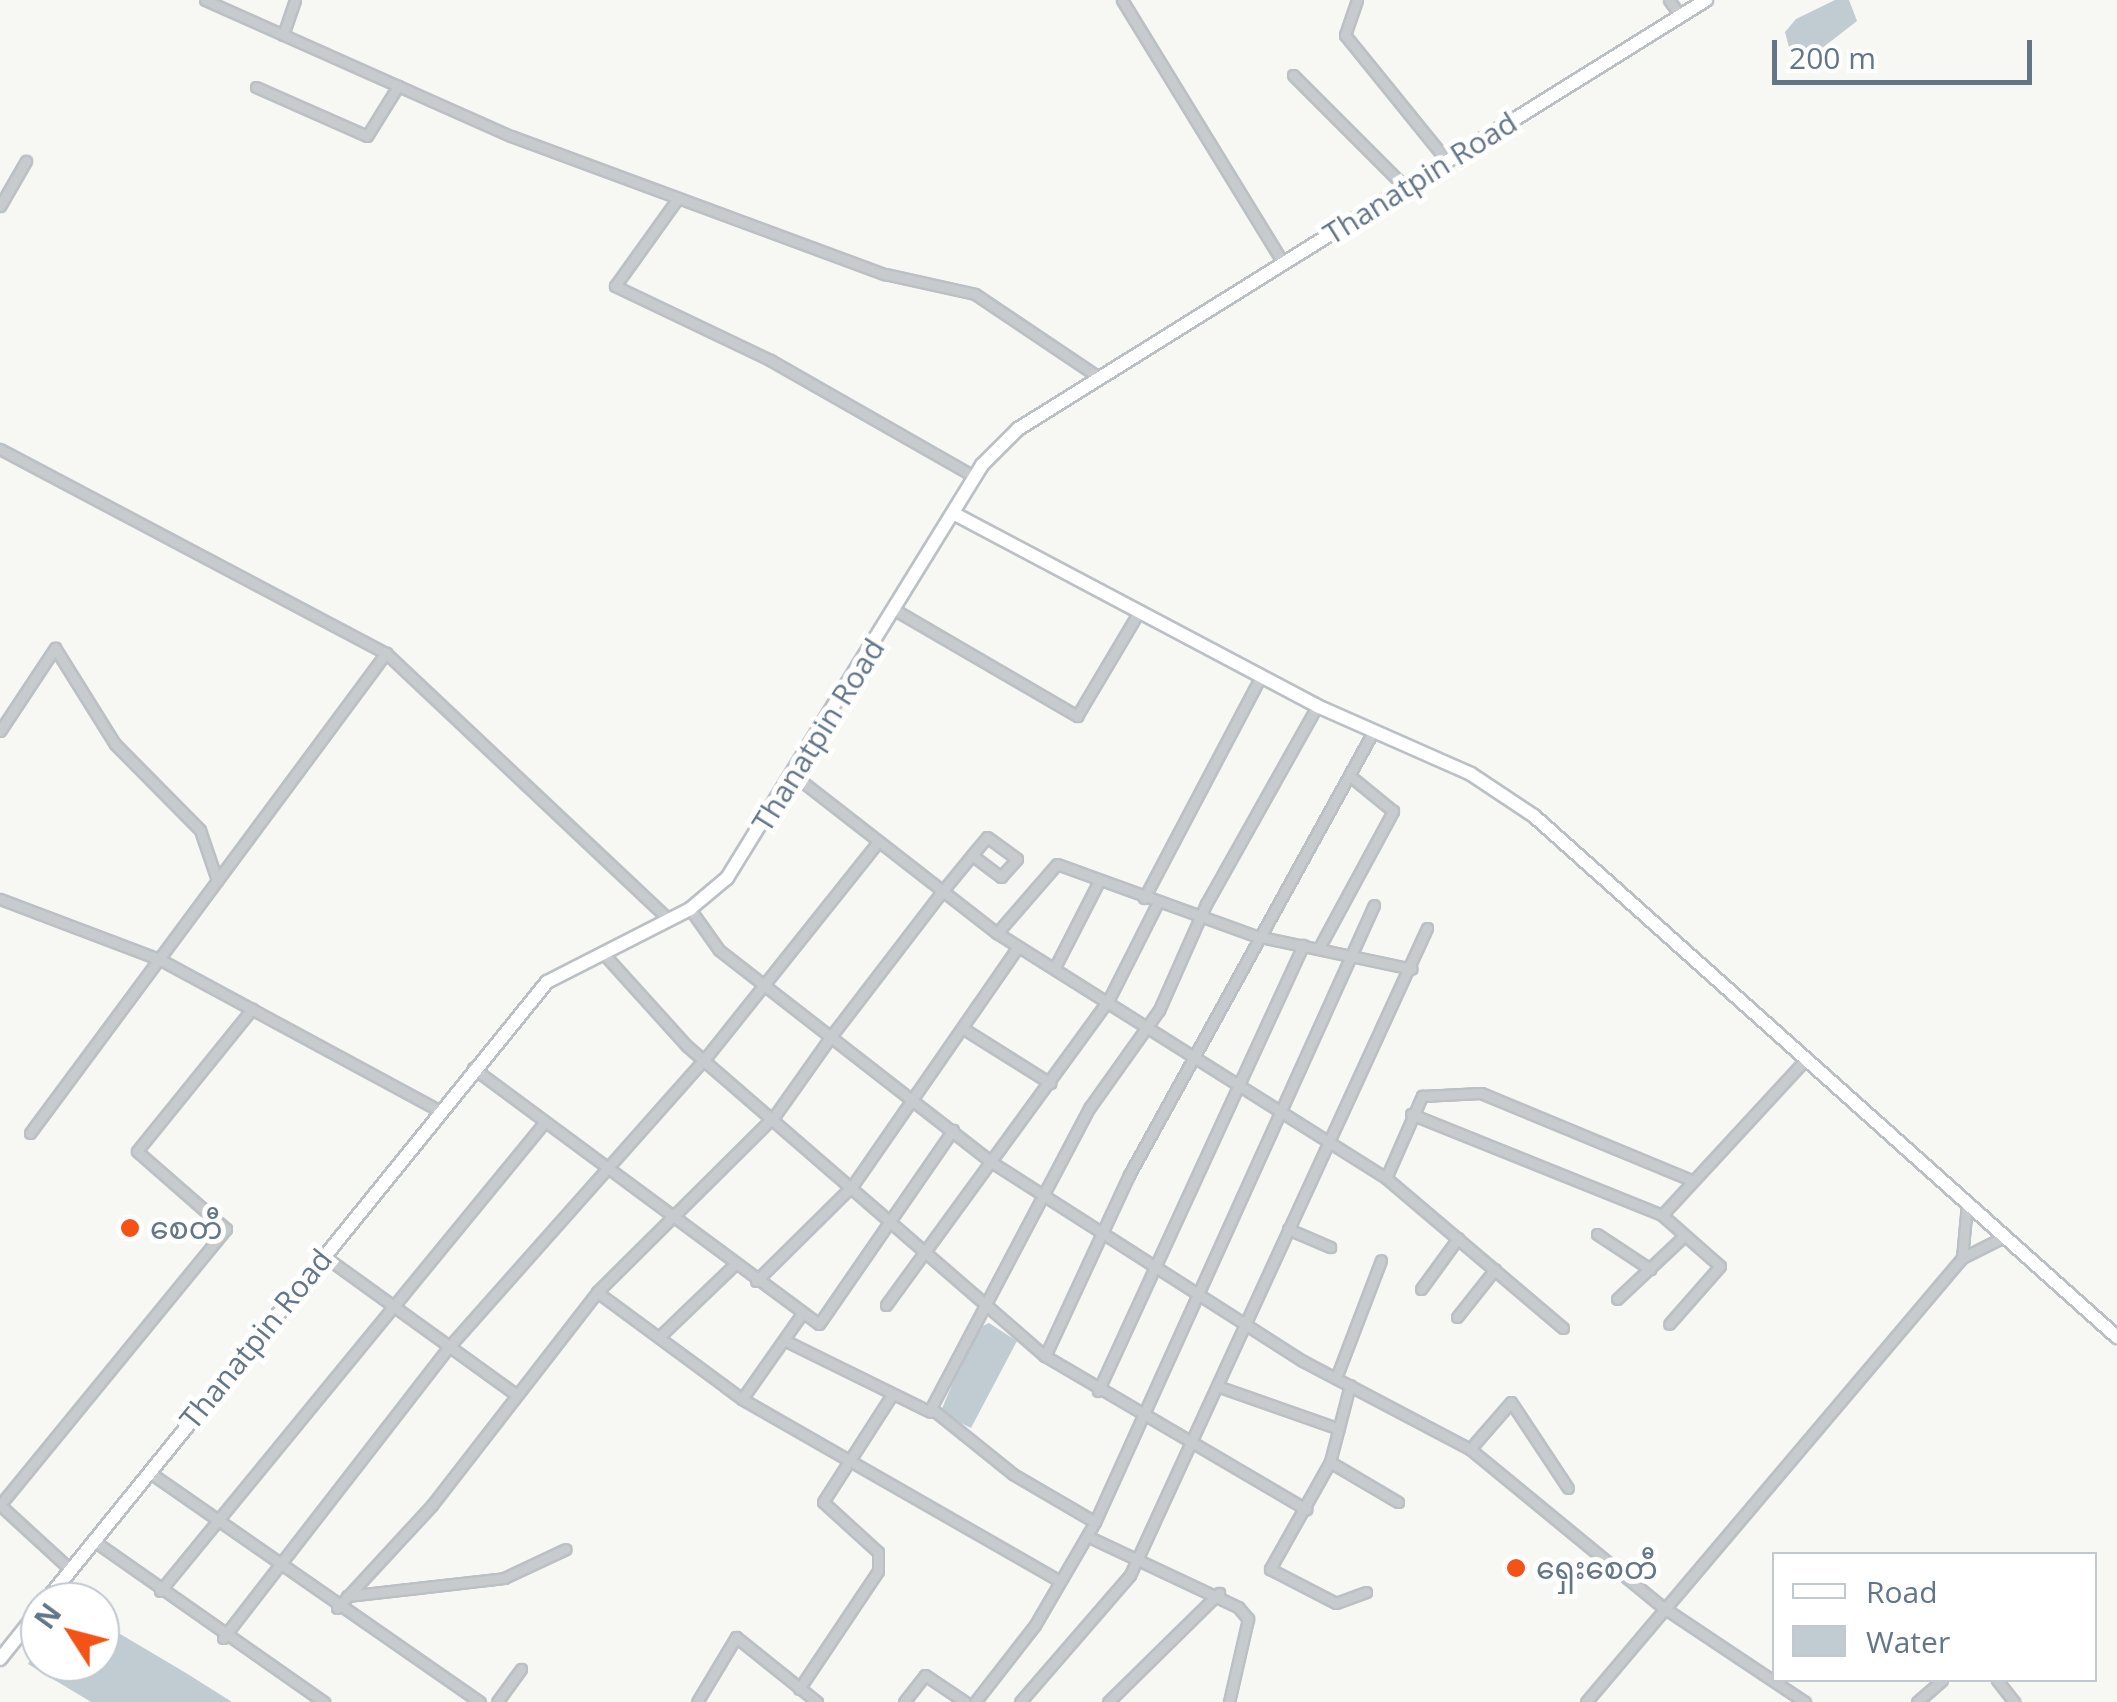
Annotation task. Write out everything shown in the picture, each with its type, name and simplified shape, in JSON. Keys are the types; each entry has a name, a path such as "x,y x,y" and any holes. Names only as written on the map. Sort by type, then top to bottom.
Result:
{"main road":[{"name":"Thanatpin Road","path":"62,1582 438,1110 546,982 600,950 690,909 739,862 975,477 1018,429 1706,0"},
{"path":"954,512 1317,706 1374,730 1534,816 2117,1337"},
{"path":"0,1660 20,1634"}],"street":[{"path":"205,0 398,86 678,198 886,274 975,294 1100,378"},
{"path":"283,34 295,0"},
{"path":"1122,0 1284,263"},
{"path":"1358,0 1342,29 1447,161"},
{"path":"1669,0 1679,14"},
{"path":"1294,76 1405,187"},
{"path":"256,88 367,136 398,86"},
{"path":"0,206 26,162"},
{"path":"678,198 615,286 975,477"},
{"path":"0,449 386,654 667,918"},
{"path":"895,610 1077,716 1140,610"},
{"path":"0,731 55,648 115,744 200,830 217,880"},
{"path":"30,1133 386,654"},
{"path":"1144,898 1261,676"},
{"path":"930,1412 1090,1108 1151,1023 1204,915 1317,706"},
{"path":"1046,1356 1101,1231 1256,936 1374,730"},
{"path":"795,776 876,846 997,933 1151,1023 1286,1111 1333,1147 1386,1178 1564,1328"},
{"path":"1319,948 1393,810 1350,776"},
{"path":"338,1608 432,1506 514,1393 596,1292 776,1114 832,1035 972,856 991,836 1017,859 1001,877 972,856"},
{"path":"223,1638 277,1562 447,1349 704,1060 876,846"},
{"path":"997,933 1052,866 1097,886 1204,915 1256,936 1412,969"},
{"path":"1056,967 1097,886"},
{"path":"0,899 160,959 438,1110"},
{"path":"886,1305 1109,999 1158,902"},
{"path":"975,1702 1060,1581 1095,1522 1286,1111 1374,905"},
{"path":"690,909 706,938 911,1094 992,1163 1242,1322 1350,1386 1470,1449 1661,1606 1772,1680"},
{"path":"1020,1702 1136,1559 1194,1444 1242,1322 1333,1147 1427,928"},
{"path":"1098,1391 1303,945"},
{"path":"756,1281 852,1184 911,1094 964,1029 1018,947"},
{"path":"600,950 704,1060 776,1114 925,1256 1046,1356 1098,1391 1306,1509"},
{"path":"71,1570 0,1505 226,1229 137,1151 252,1009"},
{"path":"964,1029 1050,1083"},
{"path":"1662,1215 1806,1059"},
{"path":"473,1068 543,1124 612,1163 802,1315 822,1321 953,1130"},
{"path":"1386,1178 1422,1096 1481,1093 1691,1180"},
{"path":"1411,1114 1662,1215 1720,1266 1669,1324"},
{"path":"160,1591 391,1303 543,1124"},
{"path":"1962,1258 1966,1203"},
{"path":"1288,1229 1330,1247"},
{"path":"1597,1234 1650,1269"},
{"path":"1617,1299 1684,1236"},
{"path":"1586,1702 1661,1606 1962,1258 2006,1236"},
{"path":"1421,1289 1458,1238"},
{"path":"324,1256 447,1349 514,1393"},
{"path":"1336,1378 1381,1260"},
{"path":"659,1337 735,1264"},
{"path":"1457,1317 1495,1269"},
{"path":"596,1292 742,1399 848,1455 1060,1581"},
{"path":"742,1399 802,1315"},
{"path":"786,1341 930,1412 1095,1522"},
{"path":"1217,1386 1338,1429"},
{"path":"1350,1386 1330,1462 1270,1570 1336,1602 1366,1592"},
{"path":"799,1689 878,1570 878,1552 822,1502 848,1455 891,1396"},
{"path":"1470,1449 1510,1402 1568,1488"},
{"path":"1330,1462 1398,1502"},
{"path":"150,1472 218,1517 338,1608 480,1702"},
{"path":"1087,1536 1221,1593 1248,1620 1229,1702"},
{"path":"94,1541 223,1638 324,1702"},
{"path":"347,1596 504,1578 566,1548"},
{"path":"1108,1702 1207,1596 1221,1593"},
{"path":"698,1702 736,1638 817,1702"},
{"path":"497,1702 521,1669"},
{"path":"904,1702 925,1675 965,1702"},
{"path":"1775,1682 1805,1702"},
{"path":"1917,1702 1940,1682"},
{"path":"1998,1682 2014,1702"}],"water":[{"path":"1835,0 1849,0 1857,21 1808,59 1789,47 1785,32 1796,19"},
{"path":"989,1323 1017,1341 971,1428 940,1413 976,1329"},
{"path":"120,1634 232,1702 91,1702 58,1682 120,1682"}],"place":[{"name":"စေတီ","path":"130,1228"},
{"name":"ရှေးစေတီ","path":"1516,1568"}]}
